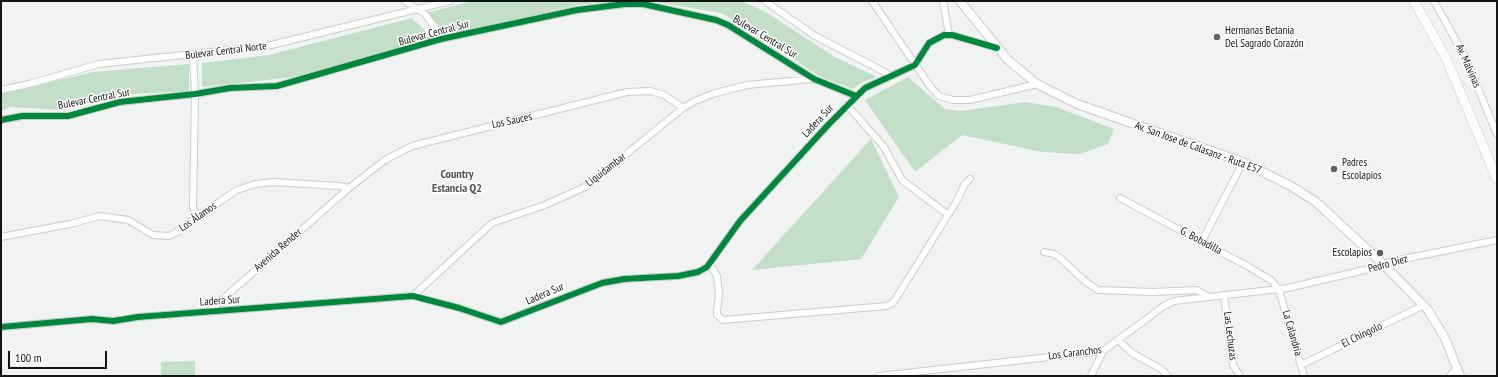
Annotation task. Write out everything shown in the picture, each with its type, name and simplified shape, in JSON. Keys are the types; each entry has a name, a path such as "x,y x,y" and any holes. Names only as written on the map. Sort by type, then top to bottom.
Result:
{"main road":[{"path":"1414,1 1446,58 1497,179"},
{"path":"1419,1 1452,61 1497,168"}],"street":[{"path":"405,1 418,8 433,24 441,39"},
{"name":"Bulevar Central Norte","path":"1,90 29,84 99,64 267,46 450,1"},
{"path":"765,1 814,36 885,72 890,76"},
{"path":"872,1 915,65 939,96 953,100 970,100 1037,84"},
{"path":"943,1 949,35"},
{"name":"Av. San Jose de Calasanz - Ruta E57","path":"960,1 997,48 1012,64 1037,84 1077,104 1244,162 1291,186 1310,198 1383,264 1424,305 1442,332 1458,372"},
{"name":"Av. Malvinas","path":"1434,1 1464,55 1497,134"},
{"name":"Bulevar Central Sur","path":"1,120 11,116 68,116 111,103 194,94 230,88 286,85 441,39 577,10 625,2 643,4 716,20 728,25 814,79 856,96"},
{"path":"915,65 930,43 944,35 997,48"},
{"path":"193,55 193,207 197,217"},
{"name":"Ladera Sur","path":"1,327 92,319 113,321 413,296 459,308 501,322 594,285 624,280 690,275 703,270 710,264 740,221 856,96 873,83 915,65"},
{"name":"Liquidambar","path":"413,296 492,223 552,203 586,186 683,108 712,94 747,85 814,79"},
{"name":"Los Sauces","path":"349,188 385,160 412,146 616,95 635,91 650,91 664,95 683,108"},
{"path":"848,105 884,147 902,180 948,214"},
{"path":"1202,241 1244,162"},
{"path":"710,264 717,276 719,294 717,315 723,320 886,306 893,303 958,199 964,185 970,179"},
{"name":"Los Álamos","path":"1,237 70,224 100,216 128,220 153,235 169,236 238,190 255,184 273,182 340,186 349,188"},
{"name":"Avenida Render","path":"208,312 349,188"},
{"name":"G. Bobadilla","path":"1120,198 1202,241 1272,281 1279,290"},
{"name":"Pedro Diez","path":"1279,290 1373,268 1383,264 1497,240"},
{"path":"1044,252 1054,254 1060,258 1085,281 1098,290 1153,292 1197,290 1207,296"},
{"name":"Los Caranchos","path":"879,376 1103,351 1119,341 1169,303 1207,296 1279,290"},
{"name":"La Calandria","path":"1279,290 1304,376"},
{"name":"Las Lechuzas","path":"1224,295 1233,365 1240,376"},
{"name":"El Chingolo","path":"1301,365 1424,305"},
{"path":"1119,341 1132,353 1161,369 1168,376"},
{"path":"1091,376 1103,351"},
{"path":"1450,376 1458,372"}],"green space":[{"path":"473,1 616,1 578,5 449,35 426,13"},
{"path":"651,1 741,1 766,12 833,56 877,77 863,82 853,89 819,76 746,27 721,13"},
{"path":"412,18 433,38 303,76 202,87 202,63 269,55"},
{"path":"189,64 189,91 117,95 63,110 11,107 1,111 1,94 93,72"},
{"path":"908,77 945,109 962,111 1025,102 1056,107 1114,129 1108,144 1080,154 1042,152 962,135 915,172 865,100"},
{"path":"871,139 899,197 861,259 752,270"},
{"path":"195,361 195,376 161,376 161,362"}],"cycle path":[{"path":"1,120 22,116 68,116 120,102 195,94 230,88 277,86 441,39 577,10 625,4 643,4 716,20 728,25 814,79 856,96"},
{"path":"1,327 92,319 113,321 138,317 413,296 459,308 501,322 602,283 624,279 678,276 698,272 707,267 740,221 828,125 865,88 915,65 929,43 944,35 952,35 997,48"}],"place":[{"name":"Hermanas Betania Del Sagrado Corazón","path":"1217,37"},
{"name":"Padres Escolapios","path":"1334,169"},
{"name":"Escolapios","path":"1380,253"}],"district":[{"name":"Country Estancia Q2","path":"457,182"}]}
